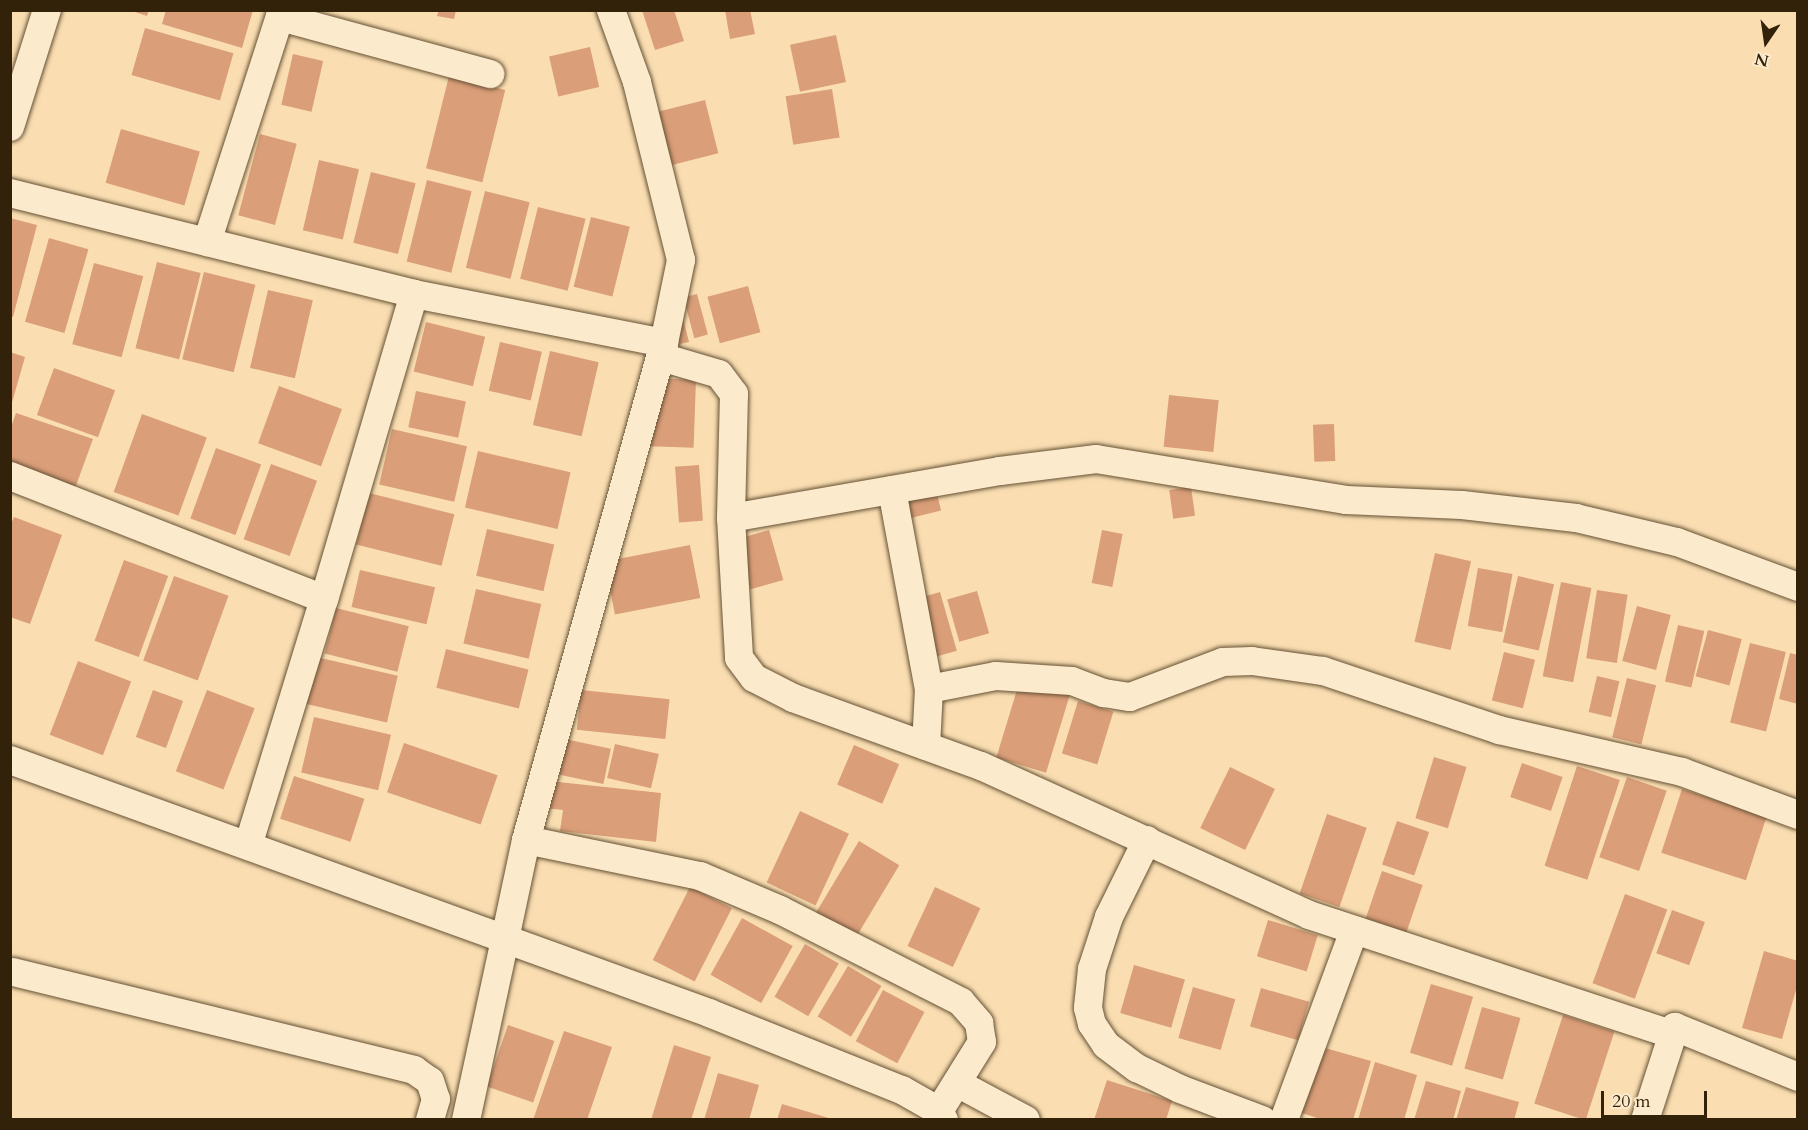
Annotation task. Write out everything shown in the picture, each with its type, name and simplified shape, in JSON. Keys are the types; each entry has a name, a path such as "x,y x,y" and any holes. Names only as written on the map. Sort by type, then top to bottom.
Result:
{"street":[{"path":"10,127 46,10"},
{"path":"466,1119 526,840 663,350 681,260 618,12"},
{"path":"207,242 281,14 490,74"},
{"path":"10,193 414,294 663,350 719,374 734,394 731,518 739,658 754,678 793,698 981,766 1147,840 1203,869 1354,931 1672,1035"},
{"path":"248,846 414,294"},
{"path":"731,518 892,490 1096,459 1346,500 1462,505 1576,518 1677,542 1797,587"},
{"path":"10,476 324,599"},
{"path":"892,490 929,689 926,746"},
{"path":"929,689 996,676 1072,681 1104,693 1130,697 1223,662 1252,661 1323,670 1499,730 1682,772 1797,815"},
{"path":"10,760 710,1013 902,1090 942,1115 957,1083 982,1042 979,1023 961,1002 780,910 700,876 526,840"},
{"path":"1147,840 1109,917 1092,969 1088,1008 1092,1024 1106,1045 1137,1068 1180,1089 1262,1119"},
{"path":"1284,1119 1354,931"},
{"path":"13,972 414,1070 430,1081 436,1099 430,1119"},
{"path":"1645,1119 1675,1028 1797,1077"},
{"path":"957,1083 1026,1119"}],"building":[{"path":"129,10 149,10 147,16"},
{"path":"166,10 253,10 242,48 162,24"},
{"path":"439,10 456,10 454,19 437,16"},
{"path":"642,10 674,10 684,41 655,50"},
{"path":"725,10 750,10 755,34 730,39"},
{"path":"145,28 233,53 220,100 131,75"},
{"path":"836,35 846,82 800,92 790,45"},
{"path":"590,47 599,87 558,96 549,56"},
{"path":"293,54 323,61 312,112 281,105"},
{"path":"449,76 505,90 482,182 426,168"},
{"path":"832,89 840,137 793,145 786,96"},
{"path":"705,100 718,153 660,168 647,115"},
{"path":"121,129 200,152 184,205 106,183"},
{"path":"260,134 297,144 275,225 238,215"},
{"path":"319,160 359,169 343,239 303,230"},
{"path":"371,172 416,183 398,254 353,243"},
{"path":"427,180 472,191 451,273 407,262"},
{"path":"485,191 530,202 511,279 466,268"},
{"path":"538,207 586,219 568,291 520,279"},
{"path":"591,217 630,227 612,297 574,287"},
{"path":"10,218 37,225 13,317 10,316"},
{"path":"49,238 88,249 64,333 25,322"},
{"path":"157,262 201,273 179,359 135,348"},
{"path":"94,263 143,276 122,357 72,344"},
{"path":"204,272 255,285 234,372 182,359"},
{"path":"748,286 760,332 720,343 707,297"},
{"path":"268,290 313,300 295,378 250,368"},
{"path":"697,294 708,335 694,338 683,298"},
{"path":"679,303 689,342 676,345"},
{"path":"426,322 485,337 473,386 414,371"},
{"path":"500,342 542,352 531,400 489,391"},
{"path":"550,351 599,362 582,436 533,425"},
{"path":"10,352 25,357 11,406 10,406"},
{"path":"54,368 115,390 98,437 37,415"},
{"path":"645,378 696,380 694,448 643,446"},
{"path":"279,386 342,409 321,466 258,443"},
{"path":"416,391 466,402 458,438 408,427"},
{"path":"1169,395 1219,400 1213,452 1164,447"},
{"path":"16,413 93,439 74,491 10,468 10,430"},
{"path":"142,414 207,438 178,516 114,492"},
{"path":"1334,424 1335,461 1314,462 1313,425"},
{"path":"392,429 467,446 454,502 379,485"},
{"path":"216,448 261,464 235,535 190,518"},
{"path":"478,451 571,472 558,529 465,508"},
{"path":"271,464 317,481 290,556 244,539"},
{"path":"699,465 703,521 679,523 675,467"},
{"path":"1191,487 1195,516 1173,519 1169,490"},
{"path":"936,490 941,510 891,523 886,503"},
{"path":"369,493 454,514 442,566 356,544"},
{"path":"14,517 62,535 30,624 10,617 10,526"},
{"path":"487,529 554,545 543,591 476,576"},
{"path":"769,530 783,580 751,589 736,539"},
{"path":"1102,530 1123,534 1112,587 1092,583"},
{"path":"690,545 700,598 615,615 605,562"},
{"path":"1435,553 1471,561 1451,650 1415,642"},
{"path":"124,560 168,576 139,657 95,641"},
{"path":"1478,568 1512,574 1502,632 1468,626"},
{"path":"360,570 435,587 426,624 351,607"},
{"path":"174,576 229,596 198,680 143,661"},
{"path":"1518,576 1554,584 1539,651 1503,642"},
{"path":"1561,582 1591,588 1573,682 1543,676"},
{"path":"476,589 541,604 529,659 463,644"},
{"path":"1597,590 1628,595 1617,663 1586,658"},
{"path":"977,591 989,633 959,642 947,600"},
{"path":"940,592 957,651 925,660 908,601"},
{"path":"1637,606 1671,615 1656,670 1622,661"},
{"path":"336,608 409,626 397,672 325,654"},
{"path":"1678,625 1704,631 1691,688 1665,682"},
{"path":"1708,630 1742,639 1729,685 1696,676"},
{"path":"1750,643 1786,652 1766,732 1730,723"},
{"path":"446,649 528,670 519,708 436,688"},
{"path":"1504,652 1535,660 1523,708 1492,701"},
{"path":"1790,653 1798,655 1798,704 1779,699"},
{"path":"312,656 398,676 387,723 301,703"},
{"path":"78,661 131,681 103,755 50,735"},
{"path":"1597,676 1619,681 1611,717 1589,712"},
{"path":"1627,678 1656,685 1641,744 1612,737"},
{"path":"1020,680 1070,695 1046,773 996,757"},
{"path":"153,690 183,701 166,748 136,737"},
{"path":"207,690 255,708 223,789 176,771"},
{"path":"581,690 670,699 665,739 577,730"},
{"path":"1078,701 1113,712 1097,764 1062,754"},
{"path":"314,717 391,735 378,790 301,773"},
{"path":"560,738 611,749 603,784 553,773"},
{"path":"404,743 498,775 481,824 387,792"},
{"path":"615,744 659,754 651,788 607,778"},
{"path":"854,745 899,764 882,804 837,785"},
{"path":"1434,757 1467,767 1448,828 1415,818"},
{"path":"1522,763 1563,777 1551,811 1510,797"},
{"path":"1577,766 1620,780 1587,880 1545,866"},
{"path":"1230,767 1275,789 1245,850 1200,828"},
{"path":"294,776 364,799 350,842 280,819"},
{"path":"1627,777 1667,791 1639,871 1599,857"},
{"path":"549,781 661,793 656,842 560,831 563,810 546,808"},
{"path":"1682,789 1767,817 1746,880 1661,853"},
{"path":"800,811 849,834 816,905 767,883"},
{"path":"1327,814 1367,828 1339,907 1300,893"},
{"path":"1397,821 1429,832 1414,876 1382,864"},
{"path":"859,841 899,865 856,937 816,913"},
{"path":"1382,871 1423,885 1406,934 1365,920"},
{"path":"690,887 732,908 695,981 653,960"},
{"path":"935,887 980,908 953,967 908,946"},
{"path":"1625,894 1667,909 1635,999 1593,983"},
{"path":"1672,910 1705,922 1689,965 1656,953"},
{"path":"742,918 793,946 761,1003 710,975"},
{"path":"1268,920 1318,935 1307,972 1257,956"},
{"path":"805,944 839,964 808,1016 774,997"},
{"path":"1764,951 1798,961 1798,983 1782,1039 1742,1028"},
{"path":"1134,965 1185,980 1171,1028 1120,1013"},
{"path":"848,966 881,986 851,1037 818,1017"},
{"path":"1431,984 1473,997 1452,1066 1410,1053"},
{"path":"1193,987 1235,999 1221,1050 1178,1038"},
{"path":"1261,988 1309,1002 1298,1040 1250,1026"},
{"path":"883,990 924,1012 897,1063 856,1041"},
{"path":"1482,1007 1520,1018 1503,1080 1464,1069"},
{"path":"1563,1015 1614,1032 1586,1120 1534,1103"},
{"path":"508,1025 554,1041 533,1102 487,1086"},
{"path":"564,1031 612,1047 587,1120 533,1120"},
{"path":"674,1045 711,1057 691,1120 651,1120"},
{"path":"1318,1046 1371,1061 1353,1120 1323,1120 1299,1112"},
{"path":"1375,1062 1417,1075 1404,1120 1358,1120"},
{"path":"718,1073 759,1085 749,1120 704,1120"},
{"path":"1107,1080 1172,1101 1166,1120 1094,1120"},
{"path":"1426,1081 1461,1091 1453,1120 1414,1120"},
{"path":"1466,1087 1519,1102 1514,1120 1456,1120"},
{"path":"782,1104 832,1119 832,1120 777,1120"}]}
